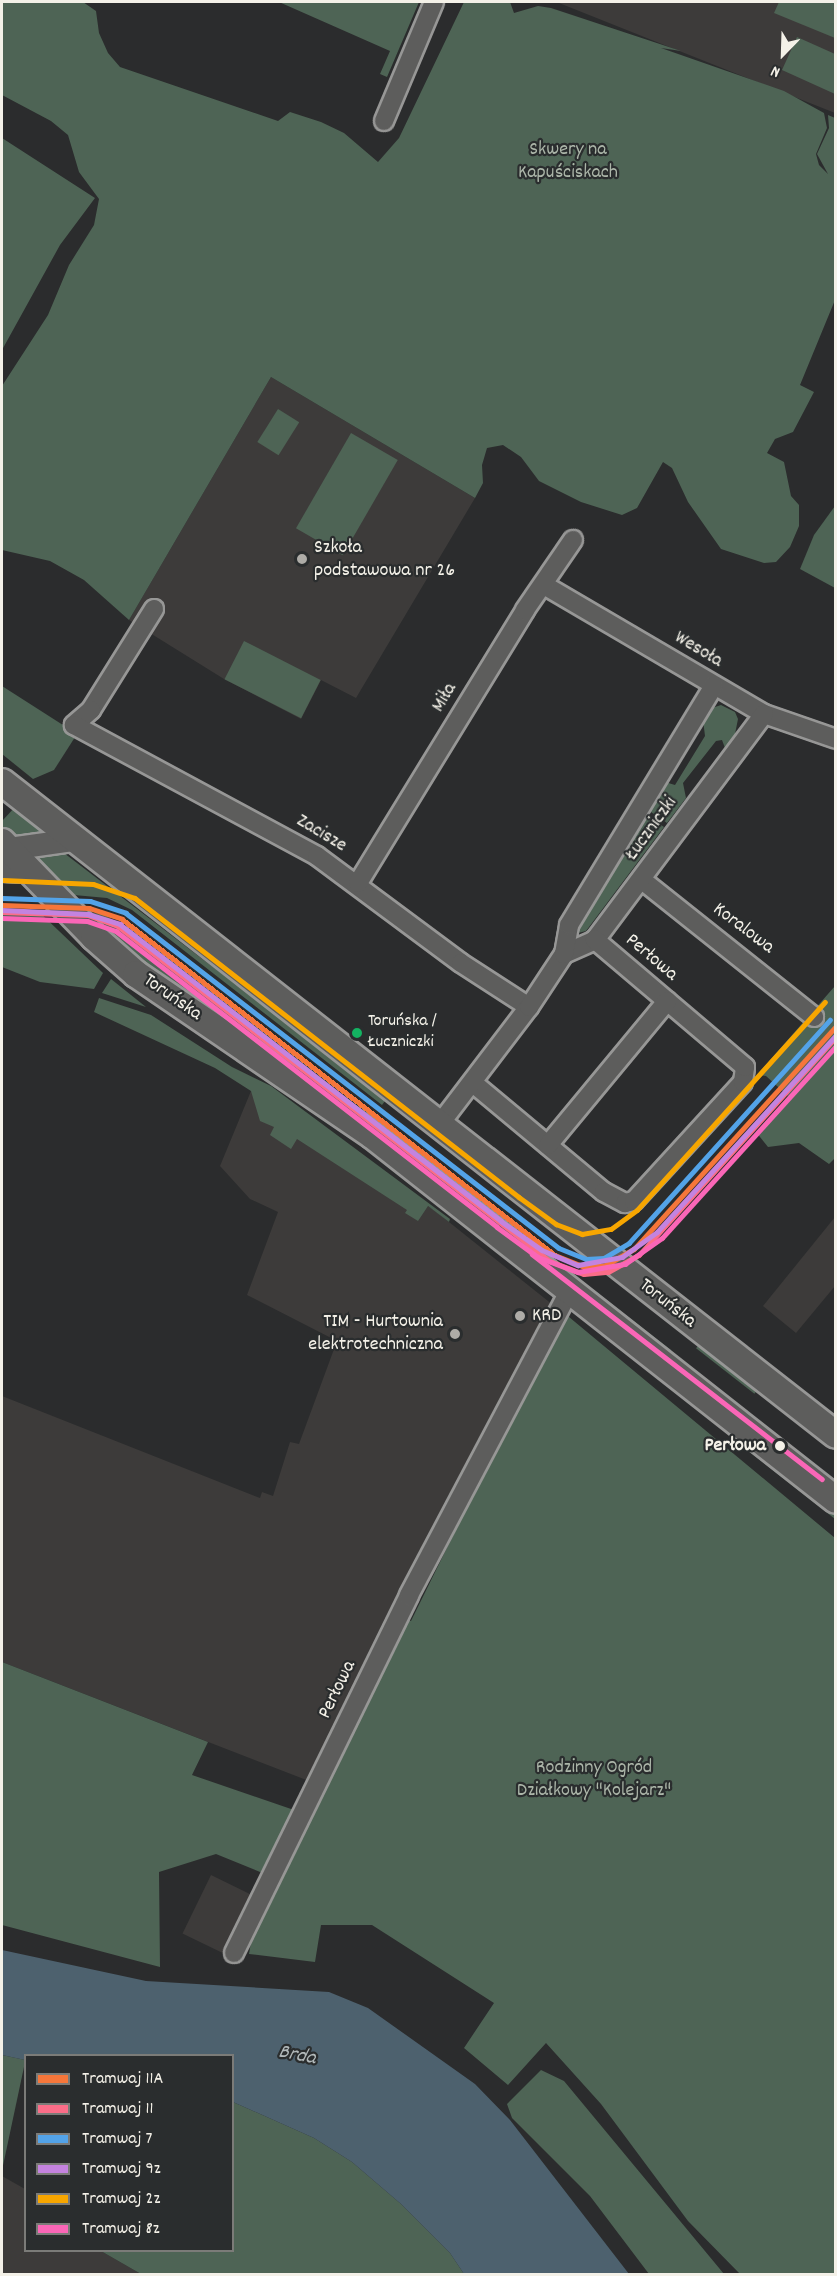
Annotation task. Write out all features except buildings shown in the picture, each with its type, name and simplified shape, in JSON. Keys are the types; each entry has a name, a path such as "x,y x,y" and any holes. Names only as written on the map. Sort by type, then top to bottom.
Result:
{"main road":[{"name":"Toruńska","path":"2,782 836,1435"},
{"name":"Toruńska","path":"3,853 30,871 136,974 372,1136 836,1500"}],"street":[{"path":"384,121 434,2"},
{"name":"Miła","path":"358,883 525,610 573,540"},
{"name":"Wesoła","path":"544,585 764,714 836,739"},
{"name":"Zacisze","path":"154,609 91,711 74,725 317,856 358,883 461,963 529,1007"},
{"name":"Łuczniczki","path":"439,1125 529,1007 564,954 569,925 714,686"},
{"name":"Łuczniczki","path":"564,954 595,940 764,714"},
{"path":"3,853 74,840"},
{"name":"Koralowa","path":"642,880 814,1017"},
{"name":"Perłowa","path":"473,1083 616,1201 634,1201 743,1082 745,1067 595,940"},
{"path":"548,1145 667,1001"},
{"name":"Perłowa","path":"234,1953 410,1595 569,1291"}],"shaded area":[{"path":"546,2 835,2 835,113 559,3"},
{"name":"Szkoła podstawowa nr 26","path":"271,377 475,498 356,698 321,680 301,719 224,679 129,620"},
{"path":"251,1091 434,1210 553,1305 309,1781 2,1662 2,1396 260,1498 262,1492 273,1496 290,1442 299,1444 337,1341 247,1295 278,1212 250,1199 220,1166"},
{"path":"835,1217 835,1286 796,1333 763,1306"},
{"path":"211,1875 257,1897 228,1956 183,1933"},
{"path":"2,2176 24,2188 24,2252 103,2252 141,2274 2,2274"}],"green space":[{"name":"Skwery na Kapuściskach","path":"2,2 83,2 96,11 99,33 108,53 120,67 278,121 290,112 321,122 344,133 378,162 399,138 464,2 510,2 514,13 538,6 551,8 681,51 661,48 784,91 824,113 827,128 816,154 819,165 828,174 817,154 829,128 828,115 835,118 835,300 800,385 814,392 793,432 775,439 767,453 784,462 791,496 799,505 799,526 790,547 776,562 764,563 721,549 688,502 672,468 663,462 637,508 622,515 581,502 539,481 521,457 503,445 487,448 482,465 483,483 475,498 271,377 129,620 84,580 50,561 2,550 2,386 48,315 69,265 94,225 99,199 79,172 68,135 51,121 2,95"},
{"path":"279,2 419,2 387,77 380,74 390,51"},
{"path":"779,2 835,2 835,38 774,13"},
{"path":"797,37 835,54 835,94 782,70"},
{"path":"2,138 95,198 60,245 2,350"},
{"path":"278,409 299,422 279,455 257,442"},
{"path":"351,433 398,460 343,555 296,528"},
{"path":"835,506 835,588 800,569 814,535"},
{"path":"244,641 321,680 301,718 224,679"},
{"path":"2,686 77,734 54,770 33,779 2,754"},
{"path":"721,705 735,712 738,719 735,734 725,748 722,740 716,741 683,783 686,798 667,823 648,810 665,782 675,785 705,736 703,720 712,708"},
{"path":"16,806 54,834 15,841 2,827 2,821"},
{"path":"645,814 664,827 586,931 578,933 577,928"},
{"path":"64,853 388,1097 382,1105 132,910 107,898 63,894 38,859 40,854"},
{"path":"2,908 37,910 103,973 94,989 40,982 2,967"},
{"path":"79,911 102,914 133,930 469,1193 464,1198 168,987"},
{"path":"111,979 146,1007 102,993"},
{"path":"835,986 835,1158 829,1164 799,1143 768,1147 756,1132 788,1096 766,1076 757,1075"},
{"path":"99,998 151,1015 232,1067 271,1086 450,1219 449,1222 428,1206 418,1221 405,1213 407,1210 297,1139 291,1149 270,1135 274,1127 260,1121 251,1091 215,1068 94,1012"},
{"path":"528,1239 671,1350 665,1357 524,1244"},
{"name":"Rodzinny Ogród Działkowy \"Kolejarz\"","path":"563,1312 835,1538 835,2274 740,2274 688,2221 601,2104 546,2043 508,2085 464,2048 494,2003 372,1925 321,1925 315,1962 249,1954 255,1919 404,1619 411,1621"},
{"path":"701,1342 759,1388 754,1394 696,1348"},
{"path":"736,1433 835,1511 835,1519 738,1443"},
{"path":"2,1662 208,1742 192,1775 294,1810 265,1874 216,1854 159,1872 160,1967 2,1925"},
{"path":"2,2055 24,2060 24,2067 2,2170"},
{"path":"541,2070 564,2081 724,2274 649,2274 590,2196 512,2118 507,2104"},
{"path":"234,2102 314,2138 352,2162 401,2204 450,2253 464,2274 141,2274 103,2252 234,2252"}],"water":[{"name":"Brda","path":"2,1950 146,1981 329,1992 368,2008 475,2084 510,2120 629,2274 464,2274 450,2253 401,2204 352,2162 314,2138 234,2102 234,2054 24,2054 24,2060 2,2055"}],"tram line":[{"name":"2z","path":"3,880 93,884 135,898 519,1197 556,1224 582,1234 611,1229 637,1210 825,1002"},
{"name":"7","path":"2,898 90,901 126,913 559,1248 586,1259 604,1258 629,1243 830,1020"},
{"name":"11A","path":"2,905 89,908 122,919 555,1255 585,1267 606,1265 634,1249 836,1026"},
{"name":"9z","path":"2,910 88,914 120,924 501,1221 542,1250 578,1265 622,1257 657,1232 836,1035"},
{"name":"11","path":"2,912 88,915 118,926 550,1261 584,1274 608,1272 639,1255 836,1037"},
{"name":"8z","path":"2,918 87,921 116,931 497,1227 538,1257 578,1272 625,1264 662,1238 836,1046"},
{"name":"8z","path":"532,1254 822,1479"}],"place":[{"name":"Szkoła podstawowa nr 26","path":"302,559"},
{"name":"Toruńska / Łuczniczki","path":"357,1033"},
{"name":"KRD","path":"520,1316"},
{"name":"TIM - Hurtownia elektrotechniczna","path":"455,1334"},
{"name":"Perłowa","path":"780,1446"}]}
